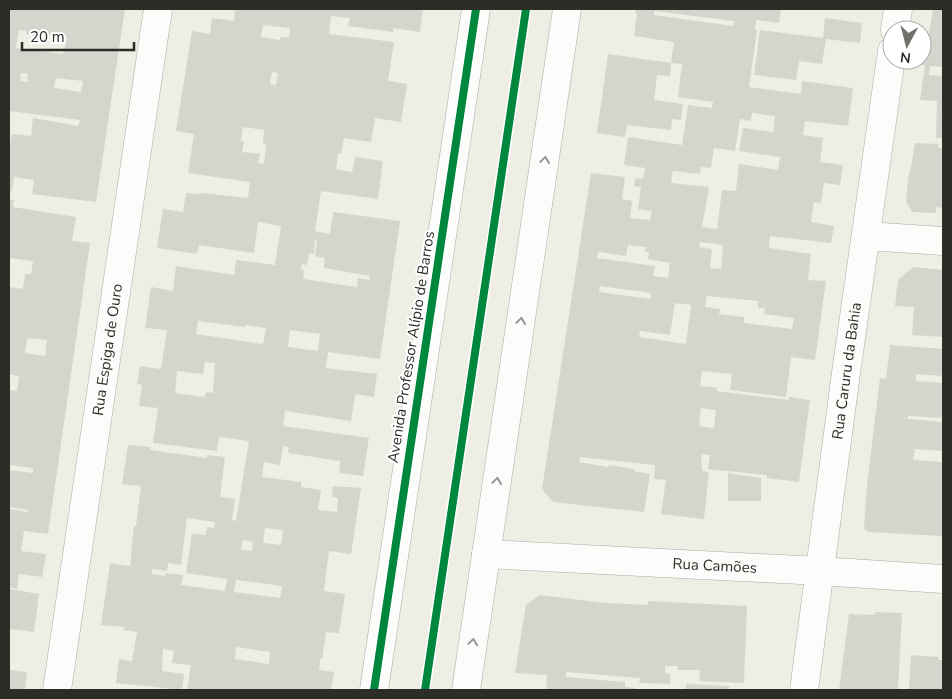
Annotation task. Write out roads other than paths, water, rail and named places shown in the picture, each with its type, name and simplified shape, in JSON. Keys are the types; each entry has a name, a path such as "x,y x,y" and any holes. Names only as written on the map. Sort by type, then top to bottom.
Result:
{"street":[{"name":"Rua Espiga de Ouro","path":"57,690 158,9"},
{"name":"Avenida Professor Alípio de Barros","path":"374,690 476,9"},
{"path":"466,690 567,9"},
{"name":"Rua Caruru da Bahia","path":"804,690 889,70"},
{"path":"866,236 943,241"},
{"name":"Rua Camões","path":"486,554 820,570 943,579"}]}
